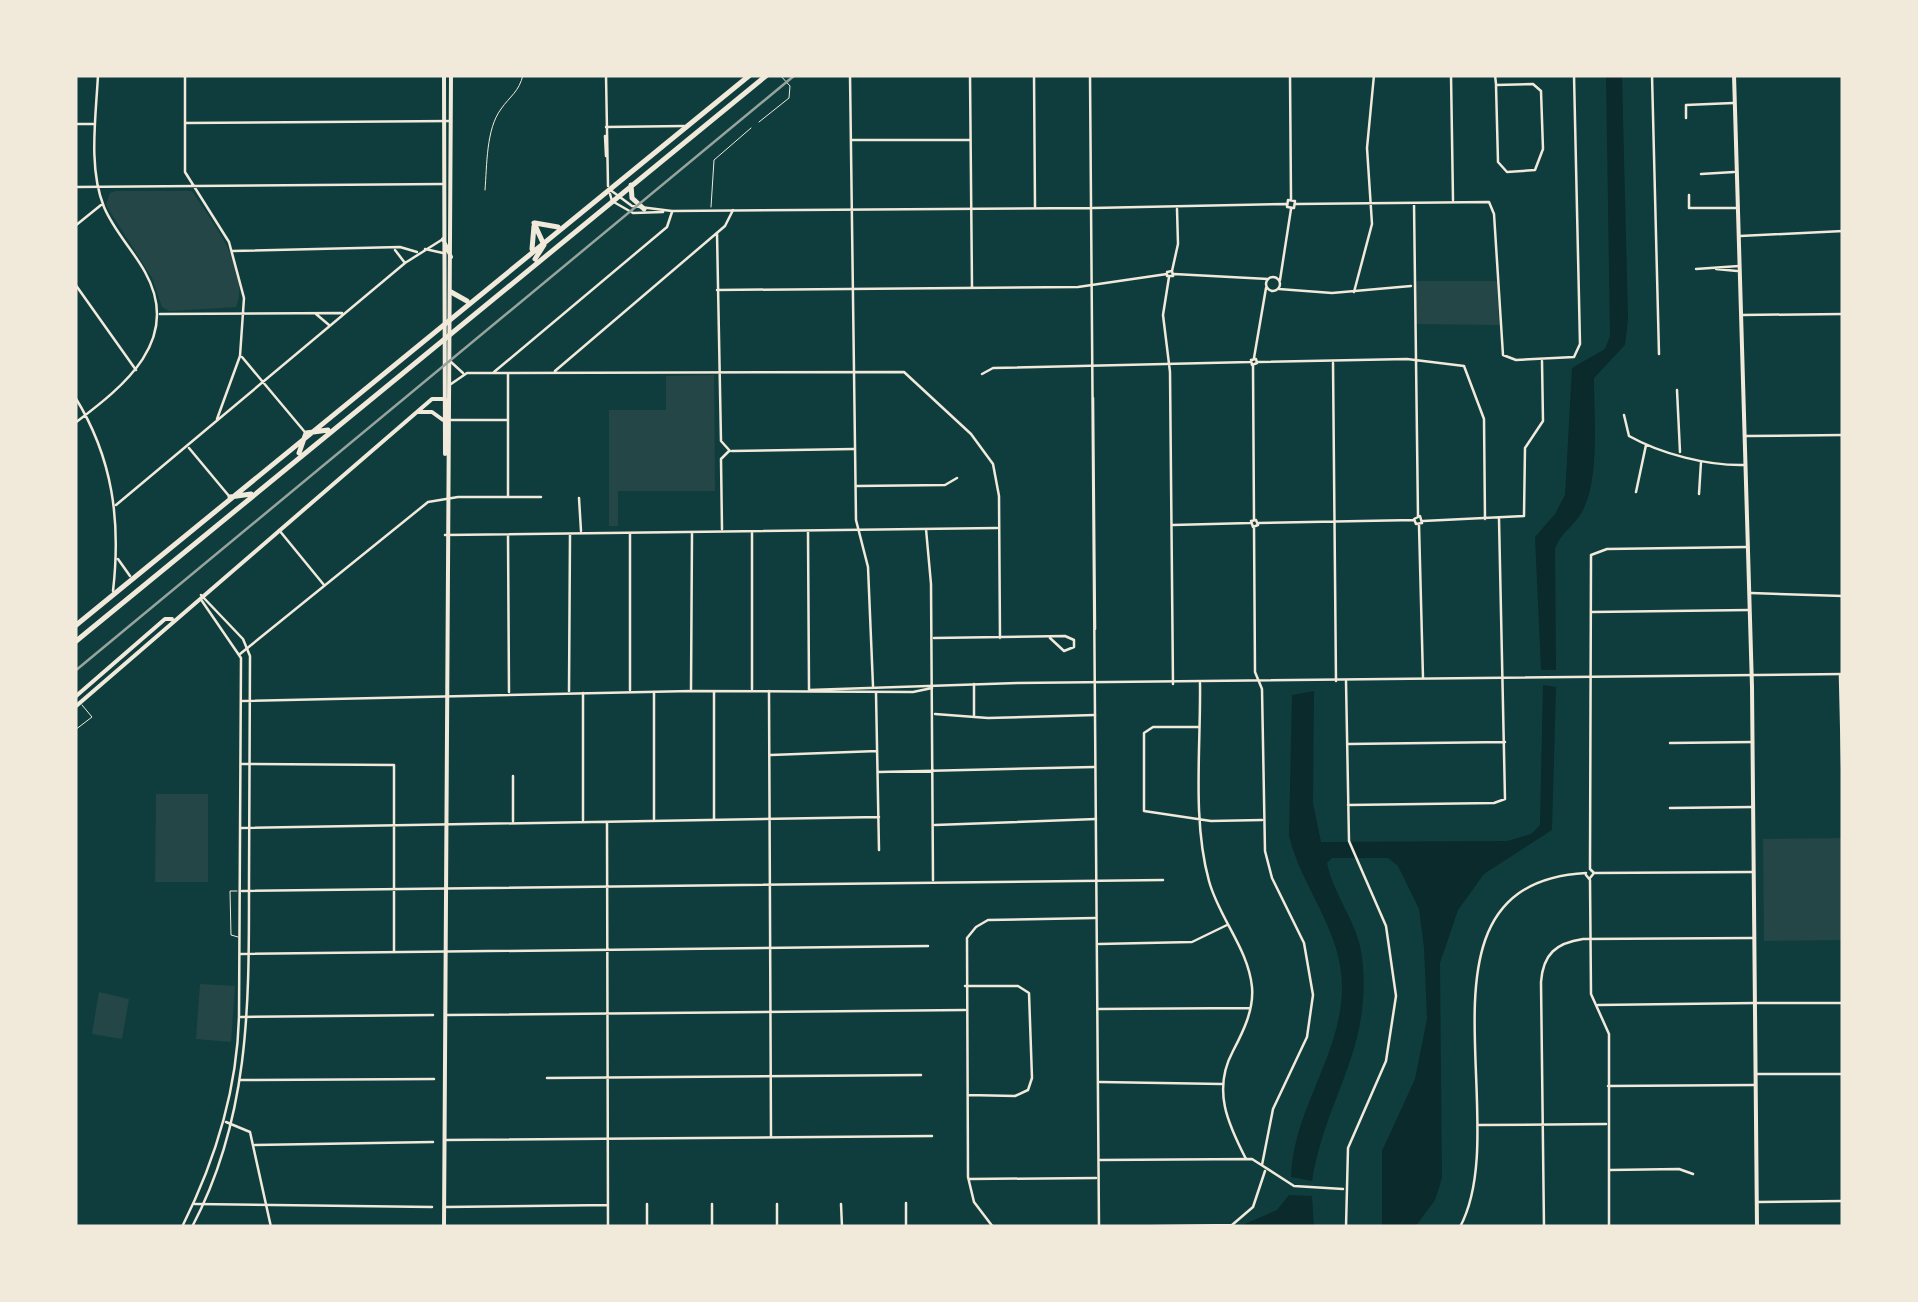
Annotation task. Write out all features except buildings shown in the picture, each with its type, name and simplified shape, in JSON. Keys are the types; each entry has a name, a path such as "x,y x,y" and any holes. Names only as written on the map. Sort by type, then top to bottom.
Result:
{"highway":[{"path":"75,626 306,433 750,75"},
{"path":"75,642 443,336 767,75"},
{"path":"630,185 632,198 644,208"},
{"path":"534,223 561,227"},
{"path":"534,223 543,241 534,262"},
{"path":"532,250 534,223"},
{"path":"451,292 470,301"},
{"path":"306,433 330,429"},
{"path":"299,455 306,433"},
{"path":"230,497 252,494"},
{"path":"223,518 230,497"},
{"path":"126,585 150,579"},
{"path":"121,603 126,585"}],"main road":[{"path":"444,75 443,420 447,456"},
{"path":"444,1227 451,75"},
{"path":"1734,75 1752,675 1758,1227"},
{"path":"443,238 453,228"},
{"path":"443,238 452,258"},
{"path":"78,705 172,619 416,412 432,399 443,398"},
{"path":"443,398 450,432"},
{"path":"416,412 432,412 443,420"},
{"path":"75,697 165,619 172,619"}],"street":[{"path":"75,423 137,372 152,345 158,314 149,280 103,203 99,188 98,75"},
{"path":"184,75 185,170 232,251 245,314 240,356 216,421"},
{"path":"484,190 500,109 517,94 524,75"},
{"path":"606,75 609,188 614,198 633,213 1177,208 1286,204 1291,199"},
{"path":"759,122 789,98 790,86 780,75"},
{"path":"850,75 855,486 858,529 869,571 879,850"},
{"path":"970,75 972,288"},
{"path":"1034,75 1035,209"},
{"path":"1090,75 1100,1227 1232,1225 1253,1206 1264,1166 1269,1122 1304,1045 1313,1000 1304,942 1268,866 1259,682 1255,672 1254,362 1266,287 1282,264"},
{"path":"1290,75 1291,199 1296,204"},
{"path":"1354,292 1371,233 1373,203 1367,148 1374,75"},
{"path":"1451,75 1453,201"},
{"path":"1495,75 1498,162 1507,172 1535,170 1543,149 1541,91 1533,84 1496,85"},
{"path":"1264,302 1280,282 1291,209 1296,204 1491,203 1504,357 1542,360 1576,355 1580,344 1574,75"},
{"path":"1652,75 1659,354"},
{"path":"1686,118 1686,104 1734,104"},
{"path":"184,123 451,122"},
{"path":"75,124 96,124"},
{"path":"606,126 686,126"},
{"path":"661,126 671,138"},
{"path":"711,210 714,160 751,128"},
{"path":"850,140 970,140"},
{"path":"1701,174 1736,172"},
{"path":"75,187 452,184"},
{"path":"202,199 212,186"},
{"path":"1688,194 1689,208 1738,208"},
{"path":"614,198 644,208 672,211"},
{"path":"1414,202 1416,518 1421,523 1423,680"},
{"path":"75,226 103,203"},
{"path":"1286,204 1291,209"},
{"path":"1173,684 1169,364 1162,315 1178,244 1177,208"},
{"path":"554,372 717,233 730,220 733,210"},
{"path":"492,373 667,227 672,211"},
{"path":"1738,236 1843,231"},
{"path":"717,233 721,441 730,451"},
{"path":"116,504 344,312 418,252 443,238"},
{"path":"393,249 405,263"},
{"path":"423,249 443,253"},
{"path":"232,251 418,252"},
{"path":"1696,269 1739,268"},
{"path":"717,290 1092,285 1170,274 1270,278 1292,288"},
{"path":"1250,279 1276,290 1354,292 1412,286"},
{"path":"75,284 137,372"},
{"path":"158,314 344,312"},
{"path":"315,313 330,325"},
{"path":"1741,315 1843,314"},
{"path":"240,356 306,433"},
{"path":"1421,523 1524,516 1525,450 1543,421 1542,360"},
{"path":"1332,361 1336,681"},
{"path":"450,362 464,374"},
{"path":"982,374 993,368 1254,362 1414,362 1466,367 1469,389 1484,419 1486,519"},
{"path":"451,384 464,374 492,373 854,369 904,372 990,456 998,484 1000,638"},
{"path":"508,373 508,497"},
{"path":"1677,390 1680,453"},
{"path":"75,396 102,452 116,504 118,558 113,595"},
{"path":"1624,415 1629,436 1647,444 1701,461 1745,465"},
{"path":"451,420 508,420"},
{"path":"1744,436 1843,435"},
{"path":"1636,492 1647,444"},
{"path":"187,446 230,497"},
{"path":"722,530 721,459 730,451 855,450"},
{"path":"1699,494 1701,461"},
{"path":"855,486 944,485 957,478"},
{"path":"240,654 415,510 446,498 541,497"},
{"path":"579,498 581,533"},
{"path":"1172,524 1416,518"},
{"path":"1348,805 1503,800 1506,742 1499,519"},
{"path":"926,528 933,688 933,880"},
{"path":"446,535 999,528"},
{"path":"278,530 326,586"},
{"path":"752,530 752,690"},
{"path":"808,530 808,690"},
{"path":"691,691 692,531"},
{"path":"630,532 630,692"},
{"path":"569,693 570,533"},
{"path":"508,534 509,694"},
{"path":"1609,1227 1608,1030 1591,990 1590,562 1594,552 1748,547"},
{"path":"118,558 124,571 134,578"},
{"path":"117,566 126,585"},
{"path":"1749,593 1843,596"},
{"path":"192,1227 233,1124 248,1018 249,954 248,649 201,595"},
{"path":"182,1227 224,1122 234,1080 239,1018 240,654 204,606 201,595"},
{"path":"1591,612 1750,610"},
{"path":"932,638 1069,637 1074,647 1066,652 1050,638"},
{"path":"241,701 583,692 874,690 974,684 1841,674 1843,802"},
{"path":"1346,681 1349,843 1388,931 1396,1003 1382,1071 1349,1144 1346,1227"},
{"path":"1200,683 1202,818 1209,881 1248,969 1250,1008 1222,1084 1226,1119 1246,1159"},
{"path":"974,684 974,717"},
{"path":"714,691 714,820"},
{"path":"769,691 771,1139"},
{"path":"583,692 583,822"},
{"path":"654,692 654,820"},
{"path":"75,730 92,717 78,705"},
{"path":"933,714 1095,715"},
{"path":"1201,727 1146,731 1141,742 1141,802 1145,812 1263,820"},
{"path":"1347,744 1506,742"},
{"path":"1670,743 1753,742"},
{"path":"769,756 878,751"},
{"path":"240,764 394,765 394,953"},
{"path":"878,772 1096,767"},
{"path":"513,776 513,823"},
{"path":"1670,808 1753,806"},
{"path":"240,828 879,817"},
{"path":"933,824 1096,819"},
{"path":"607,822 608,1227"},
{"path":"1460,1227 1477,1182 1476,971 1486,932 1521,890 1554,877 1590,873 1754,872"},
{"path":"240,938 230,936 230,891 1163,880"},
{"path":"993,1227 974,1202 968,1179 966,942 978,924 996,919 1097,918"},
{"path":"1097,944 1192,942 1228,925"},
{"path":"1544,1227 1542,970 1556,947 1591,939 1755,938"},
{"path":"240,954 928,946"},
{"path":"965,986 1018,986 1028,991 1032,1078 1026,1092 966,1095"},
{"path":"1596,1005 1843,1003"},
{"path":"1098,1009 1250,1008"},
{"path":"445,1015 966,1010"},
{"path":"239,1018 433,1015"},
{"path":"547,1078 922,1074"},
{"path":"1756,1074 1843,1074"},
{"path":"234,1080 434,1079"},
{"path":"1098,1082 1222,1084"},
{"path":"1608,1086 1756,1086"},
{"path":"224,1122 248,1129 255,1145 271,1227"},
{"path":"1477,1125 1608,1124"},
{"path":"444,1140 932,1136"},
{"path":"255,1145 433,1142"},
{"path":"1099,1160 1246,1159 1299,1187 1346,1189"},
{"path":"1609,1170 1678,1169 1693,1174"},
{"path":"968,1179 1099,1178"},
{"path":"1758,1202 1843,1201"},
{"path":"906,1203 906,1227"},
{"path":"194,1204 432,1207"},
{"path":"647,1204 647,1227"},
{"path":"712,1204 712,1227"},
{"path":"776,1204 777,1227"},
{"path":"842,1204 842,1227"},
{"path":"444,1207 608,1205"}],"shaded area":[{"path":"1606,75 1622,75 1628,319 1625,345 1594,378 1591,483 1582,512 1555,549 1556,670 1541,670 1535,537 1565,495 1572,368 1605,349 1610,336"},
{"path":"192,191 234,262 239,292 236,307 169,311 162,307 152,278 106,205 110,193"},
{"path":"1415,281 1497,281 1499,325 1416,324"},
{"path":"714,375 715,491 618,491 618,526 609,526 609,410 666,410 666,376"},
{"path":"1543,685 1556,687 1552,830 1484,874 1458,910 1440,963 1442,1178 1435,1200 1415,1227 1382,1227 1382,1151 1415,1079 1427,1019 1419,909 1398,866 1388,858 1332,858 1327,863 1360,944 1364,990 1361,1019 1312,1181 1291,1177 1300,1128 1334,1036 1342,987 1336,947 1289,836 1292,695 1314,691 1313,803 1321,842 1507,841 1531,834 1540,825"},
{"path":"156,794 208,794 208,882 155,882"},
{"path":"1843,838 1843,940 1764,941 1763,839"},
{"path":"200,984 235,986 231,1042 196,1039"},
{"path":"99,992 129,999 122,1039 92,1034"},
{"path":"1289,1195 1312,1196 1314,1227 1238,1227 1277,1210"}],"railway":[{"path":"75,671 795,75"}]}
